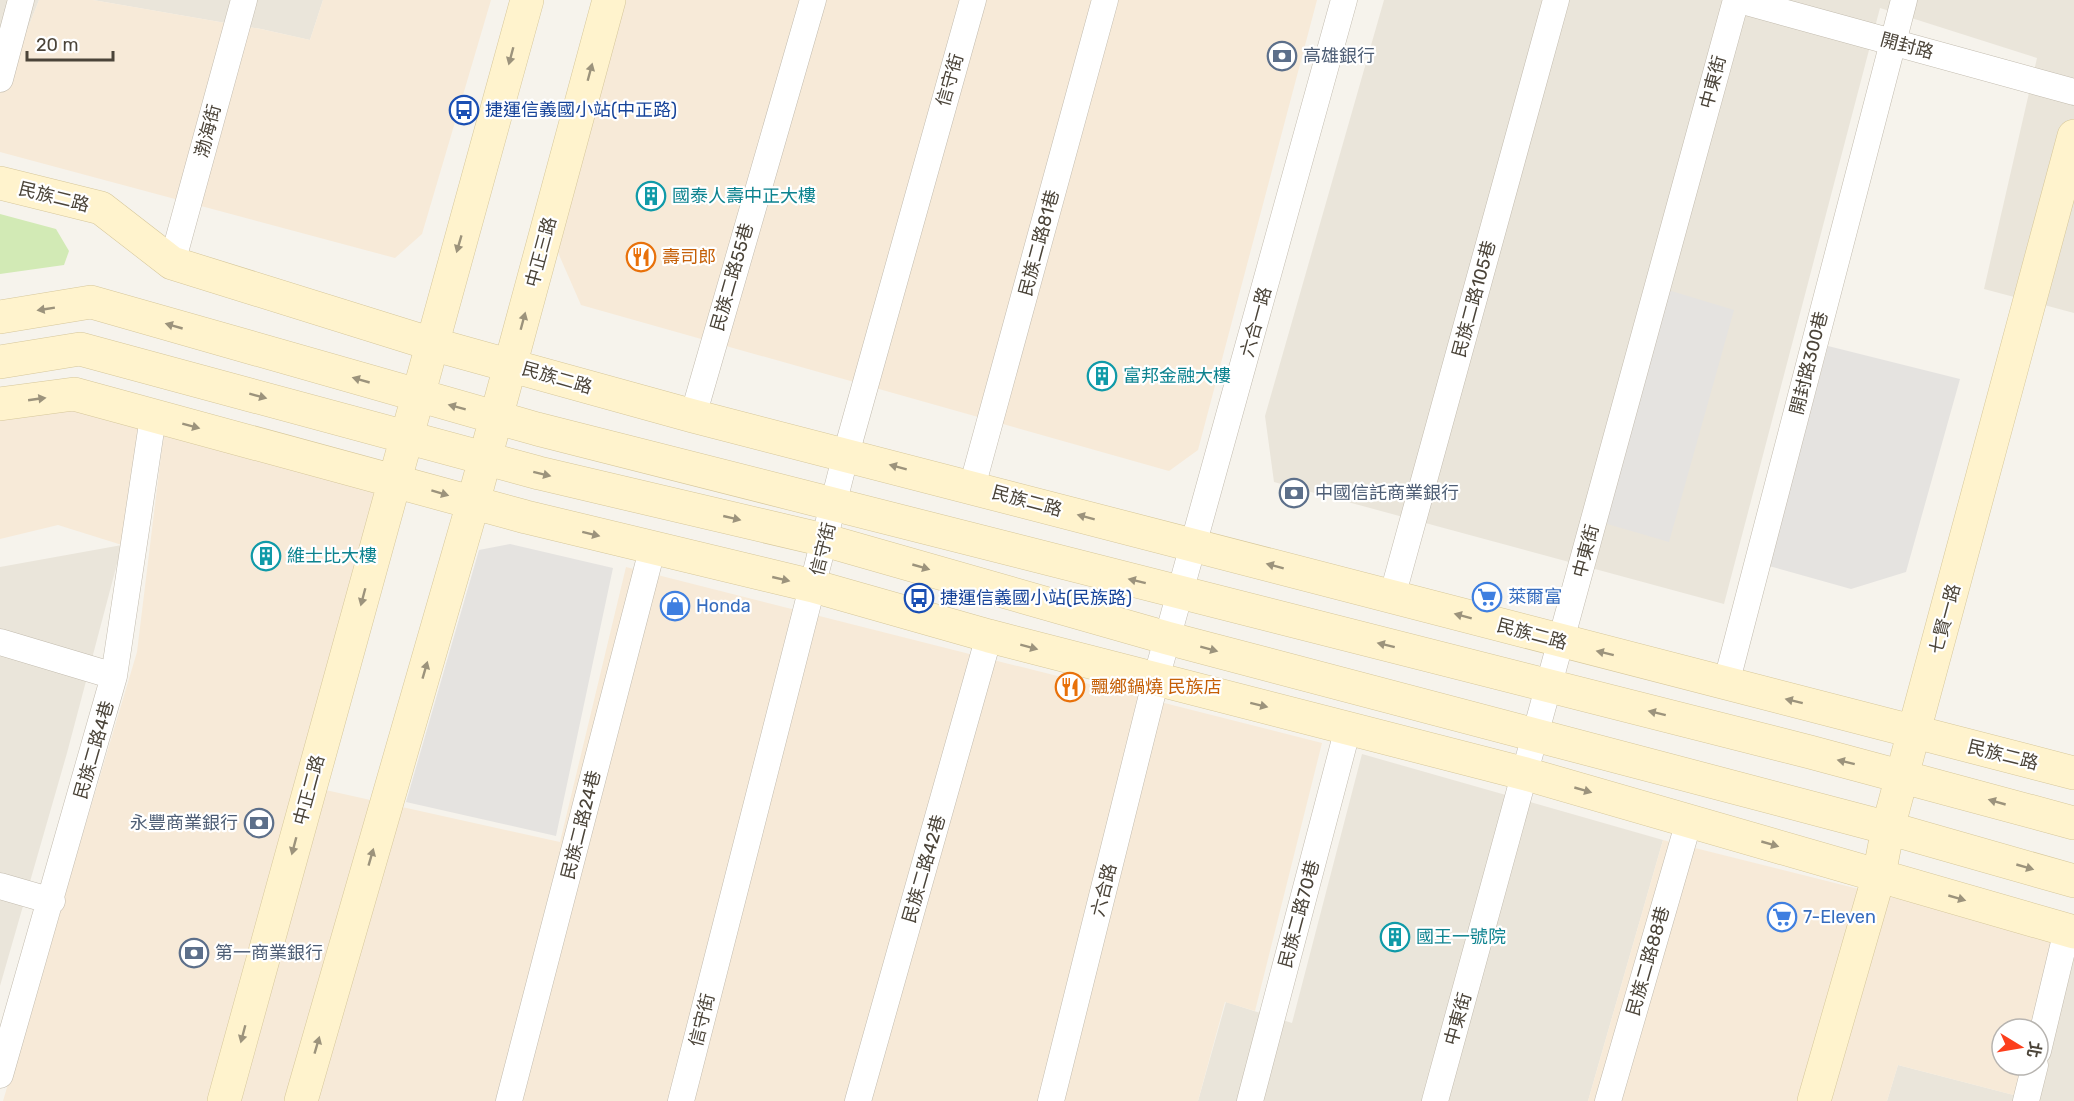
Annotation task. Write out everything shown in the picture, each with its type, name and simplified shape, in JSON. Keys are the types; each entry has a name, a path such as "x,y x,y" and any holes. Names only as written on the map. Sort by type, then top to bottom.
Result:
{"street":[{"path":"0,79 21,0"},
{"name":"渤海街","path":"172,263 244,0"},
{"path":"395,480 527,0"},
{"name":"中正三路","path":"473,503 609,0"},
{"name":"民族二路55巷","path":"693,416 813,0"},
{"name":"信守街","path":"681,1101 846,454 973,0"},
{"name":"民族二路81巷","path":"972,487 1105,0"},
{"name":"六合一路","path":"1156,679 1344,0"},
{"name":"民族二路105巷","path":"1392,597 1556,0"},
{"name":"開封路","path":"1737,0 2074,92"},
{"name":"中東街","path":"1435,1101 1537,736 1737,0"},
{"name":"開封路300巷","path":"1726,684 1904,0"},
{"name":"七賢一路","path":"1814,1101 1879,875 1888,828 2074,136"},
{"name":"民族二路","path":"0,183 101,208 172,263 432,344 693,416 2074,773"},
{"path":"0,316 92,302 497,418 1902,776 2074,823"},
{"path":"0,362 80,349 486,458 824,540 1167,638 1888,828 2074,881"},
{"path":"0,404 74,394 652,550 813,586 990,636 1526,774 2070,931 2047,1017"},
{"name":"民族二路4巷","path":"0,1075 52,901 114,676 153,417"},
{"name":"中正二路","path":"224,1101 395,480"},
{"path":"301,1101 473,503"},
{"name":"民族二路24巷","path":"510,1101 652,550"},
{"name":"民族二路42巷","path":"858,1101 990,636"},
{"path":"0,642 114,676"},
{"name":"六合路","path":"1051,1101 1156,679"},
{"name":"民族二路70巷","path":"1250,1101 1348,728"},
{"name":"民族二路88巷","path":"1608,1101 1689,821"},
{"path":"0,886 52,901"},
{"path":"2026,1101 2032,1077"}],"shaded area":[{"path":"0,0 39,0 22,43 0,38"},
{"path":"39,0 93,0 261,29 310,40 323,0 491,0 422,234 395,258 0,152 0,38 22,43"},
{"path":"93,0 323,0 310,40 261,29"},
{"path":"626,0 1317,0 1198,450 1169,471 581,305 556,248"},
{"path":"1384,0 2074,0 2074,313 1984,289 2037,58 1880,8 1724,604 1274,482 1265,416"},
{"path":"1668,290 1734,310 1669,542 1604,523"},
{"path":"1828,346 1960,379 1906,572 1851,589 1769,566"},
{"path":"74,405 139,422 122,545 58,525 0,539 0,416"},
{"path":"164,431 379,487 294,783 560,842 626,567 1322,743 1255,1011 1225,1002 1198,1101 3,1101 137,652"},
{"path":"510,544 613,568 556,836 406,802 479,550"},
{"path":"122,545 67,753 0,986 0,567"},
{"path":"1362,754 1663,840 1588,1101 1198,1101 1226,1002 1292,1023"},
{"path":"1663,840 2074,943 2074,959 2050,1051 2050,1017 1990,1017 1990,1077 2043,1077 2037,1101 1898,1065 1887,1101 1588,1101"},
{"path":"2074,959 2074,1101 2037,1101 2043,1077 2050,1077 2050,1051"},
{"path":"1898,1065 2037,1101 1887,1101"}],"green space":[{"path":"0,214 56,229 69,251 64,265 0,274"}],"place":[{"name":"高雄銀行","path":"1282,56"},
{"name":"捷運信義國小站(中正路)","path":"464,110"},
{"name":"國泰人壽中正大樓","path":"651,196"},
{"name":"壽司郎","path":"641,257"},
{"name":"富邦金融大樓","path":"1102,376"},
{"name":"中國信託商業銀行","path":"1294,493"},
{"name":"維士比大樓","path":"266,556"},
{"name":"萊爾富","path":"1487,597"},
{"name":"捷運信義國小站(民族路)","path":"919,598"},
{"name":"Honda","path":"675,606"},
{"name":"飄鄉鍋燒 民族店","path":"1070,687"},
{"name":"永豐商業銀行","path":"259,823"},
{"name":"7-Eleven","path":"1782,917"},
{"name":"國王一號院","path":"1395,937"},
{"name":"第一商業銀行","path":"194,953"}]}
